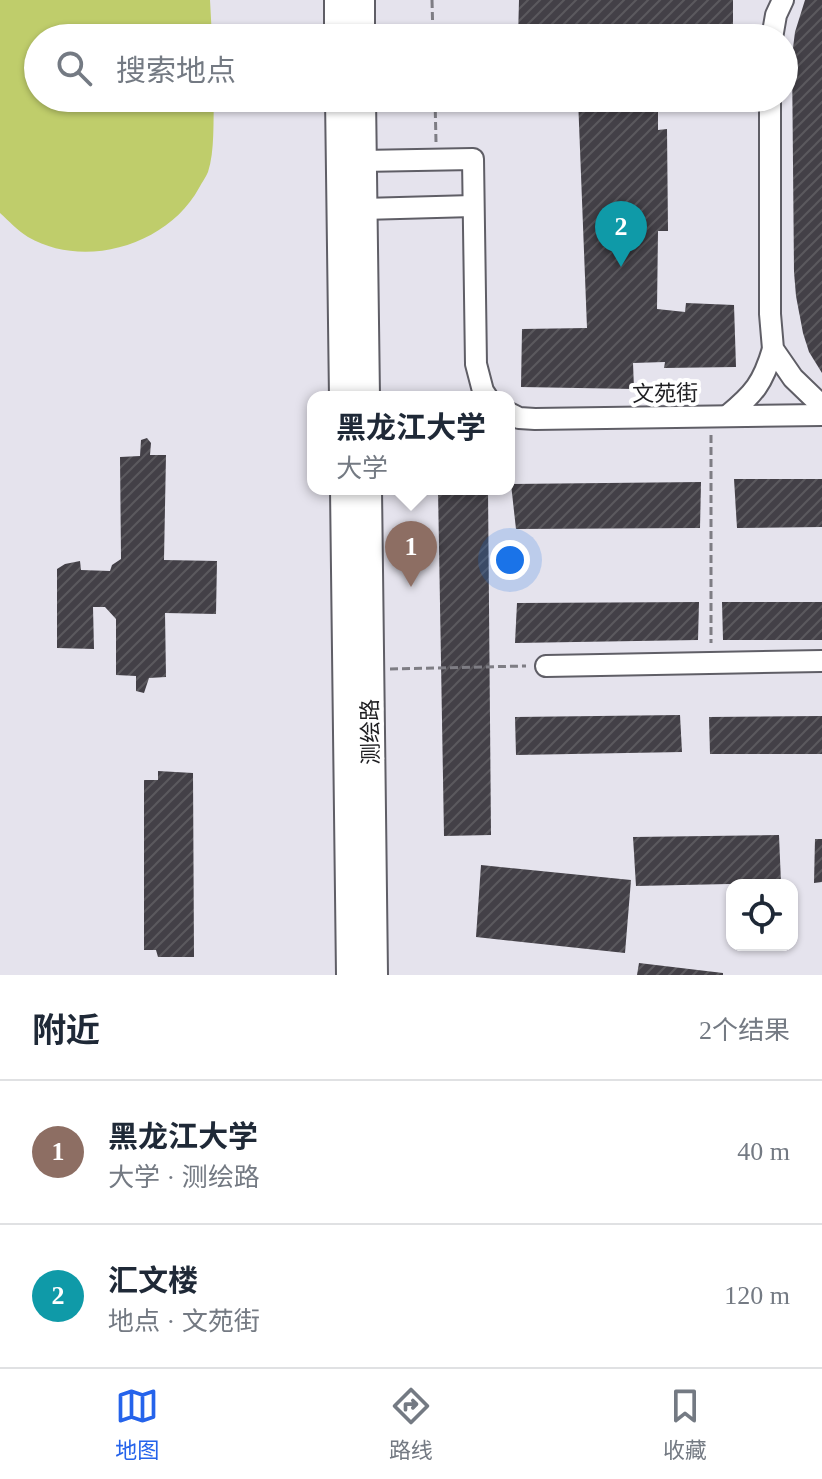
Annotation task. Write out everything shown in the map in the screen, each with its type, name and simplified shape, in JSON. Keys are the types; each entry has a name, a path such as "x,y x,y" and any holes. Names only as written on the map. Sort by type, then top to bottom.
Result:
{"main road":[{"path":"339,0 339,24"},
{"path":"360,0 360,24"},
{"path":"340,112 344,391"},
{"path":"361,112 365,391"},
{"name":"测绘路","path":"345,495 351,975"},
{"name":"测绘路","path":"367,495 373,975"}],"street":[{"path":"774,24 783,0"},
{"path":"719,416 750,398 758,387 773,349 770,314 770,112"},
{"path":"361,161 473,159 476,364 483,391"},
{"path":"363,209 473,206"},
{"path":"773,349 793,378 822,406"},
{"name":"文苑街","path":"515,416 535,419 822,415"},
{"path":"546,666 822,661"}],"path":[{"path":"432,0 433,24"},
{"path":"435,112 436,160"},
{"path":"711,663 719,416"},
{"path":"369,669 546,666"}],"green space":[{"path":"0,0 210,0 211,24 24,24 24,112 214,112 213,145 208,172 185,208 146,237 99,251 50,247 28,237 0,213"}],"building":[{"path":"519,0 733,0 733,24 518,24"},
{"path":"805,0 822,0 822,373 809,352 803,333 794,272 793,112 798,112 798,24"},
{"path":"579,112 658,112 658,130 667,129 668,231 658,231 657,309 685,312 686,303 734,305 736,367 664,368 665,362 633,363 634,389 521,387 522,329 587,328"},
{"path":"147,438 151,443 150,455 166,455 164,560 217,561 216,614 165,613 166,677 149,678 144,693 136,691 136,676 116,675 116,619 105,607 93,607 94,649 57,648 57,569 80,561 81,570 110,571 112,565 121,559 120,457 140,456 141,440"},
{"path":"734,479 822,479 822,527 737,528"},
{"path":"701,482 700,528 516,529 512,495 515,495 515,484"},
{"path":"438,495 488,495 491,835 444,836"},
{"path":"699,602 698,640 515,643 517,603"},
{"path":"722,602 822,602 822,640 723,640"},
{"path":"680,715 682,752 516,755 515,717"},
{"path":"822,716 822,754 710,754 709,717"},
{"path":"158,771 193,773 194,957 158,957 156,950 144,950 144,780 158,780"},
{"path":"779,835 781,879 726,879 726,884 636,886 633,837"},
{"path":"815,839 822,839 822,882 814,883"},
{"path":"481,865 631,880 625,953 476,937"},
{"path":"639,963 723,973 723,975 637,975"}],"place":[{"name":"汇文楼","path":"621,267"},
{"name":"黑龙江大学","path":"411,587"}]}
